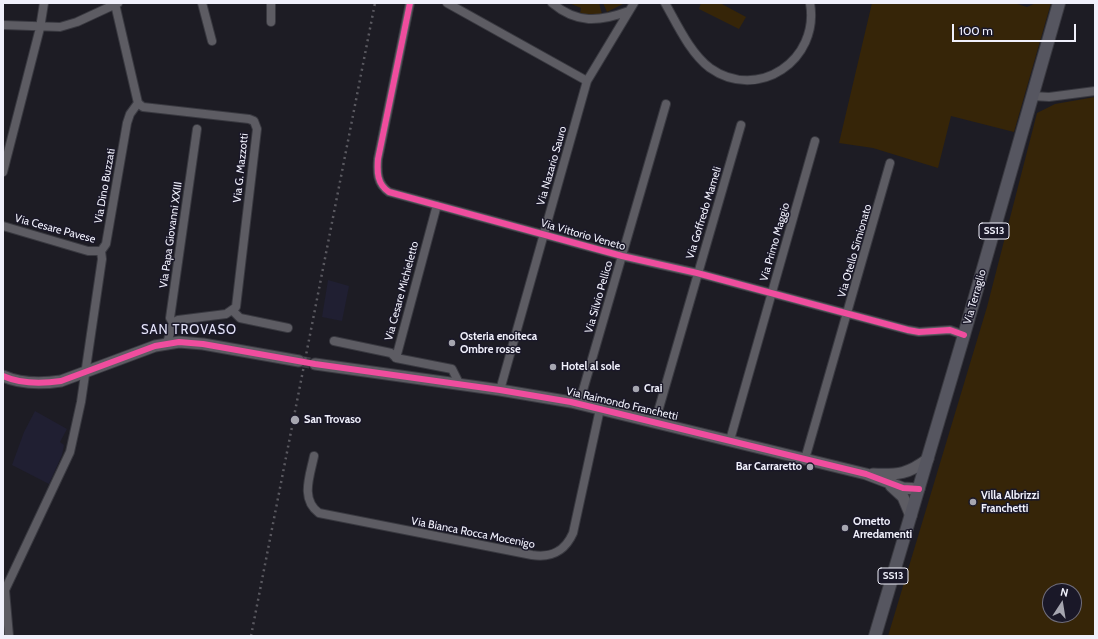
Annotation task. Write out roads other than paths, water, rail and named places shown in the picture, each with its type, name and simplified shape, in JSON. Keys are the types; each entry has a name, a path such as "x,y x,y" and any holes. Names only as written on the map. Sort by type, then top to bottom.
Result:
{"main road":[{"name":"Via Terraglio","path":"875,636 964,335 1059,3"}],"street":[{"path":"3,172 40,28 44,3"},
{"path":"202,3 212,41"},
{"path":"271,3 271,22"},
{"name":"Via Vittorio Veneto","path":"410,3 377,171 380,183 389,192 622,256 697,273 771,295 847,315 908,330 920,332 950,330 964,335"},
{"path":"448,3 587,81"},
{"path":"552,3 567,14 588,20 606,18 629,11"},
{"name":"Via Nazario Sauro","path":"500,390 587,81 634,3"},
{"path":"665,3 686,39 701,60 716,72 746,80 766,77 779,72 797,57 804,48 809,35 811,22 810,3"},
{"path":"3,25 40,28 60,27 77,22 116,4 138,104"},
{"path":"1032,96 1050,97 1095,91"},
{"name":"Via Dino Buzzati","path":"9,636 5,590 70,452 81,402 102,259 101,251 106,244 127,123 130,114 138,104"},
{"name":"Via G. Mazzotti","path":"138,104 143,107 249,119 254,121 256,129 238,303 233,311"},
{"name":"Via Silvio Pellico","path":"579,404 666,104"},
{"name":"Via Goffredo Mameli","path":"655,422 741,125"},
{"name":"Via Papa Giovanni XXIII","path":"167,343 173,324 170,318 197,128"},
{"name":"Via Primo Maggio","path":"730,440 815,141"},
{"name":"Via Otello Simionato","path":"805,459 890,163"},
{"name":"Via Cesare Michieletto","path":"437,205 396,358 452,369 460,385"},
{"name":"Via Cesare Pavese","path":"3,226 88,251 101,251"},
{"path":"173,324 178,320 226,314 233,311 240,318 288,328"},
{"path":"334,341 391,353 396,358"},
{"path":"3,376 25,382 50,383 84,374 129,355 167,343 203,344 299,361"},
{"name":"Via Raimondo Franchetti","path":"315,364 500,390 579,404 866,474 903,488 919,489"},
{"name":"Via Bianca Rocca Mocenigo","path":"314,456 307,495 312,508 319,513 532,555 551,555 562,550 569,543 574,533 600,409"},
{"name":"Via Raimondo Franchetti","path":"866,474 896,475 906,473 928,458"},
{"name":"Via Raimondo Franchetti","path":"896,475 904,478 919,489"},
{"name":"Via Raimondo Franchetti","path":"887,483 903,496 911,516"}],"tunnel":[{"path":"299,361 315,364"}],"railway":[{"path":"251,636 375,3"}],"place":[{"name":"Osteria enoiteca Ombre rosse","path":"452,343"},
{"name":"Hotel al sole","path":"553,367"},
{"name":"Crai","path":"636,389"},
{"name":"San Trovaso","path":"295,420"},
{"name":"Bar Carraretto","path":"810,467"},
{"name":"Villa Albrizzi Franchetti","path":"973,502"},
{"name":"Ometto Arredamenti","path":"845,528"}],"district":[{"name":"SAN TROVASO","path":"189,330"}]}
